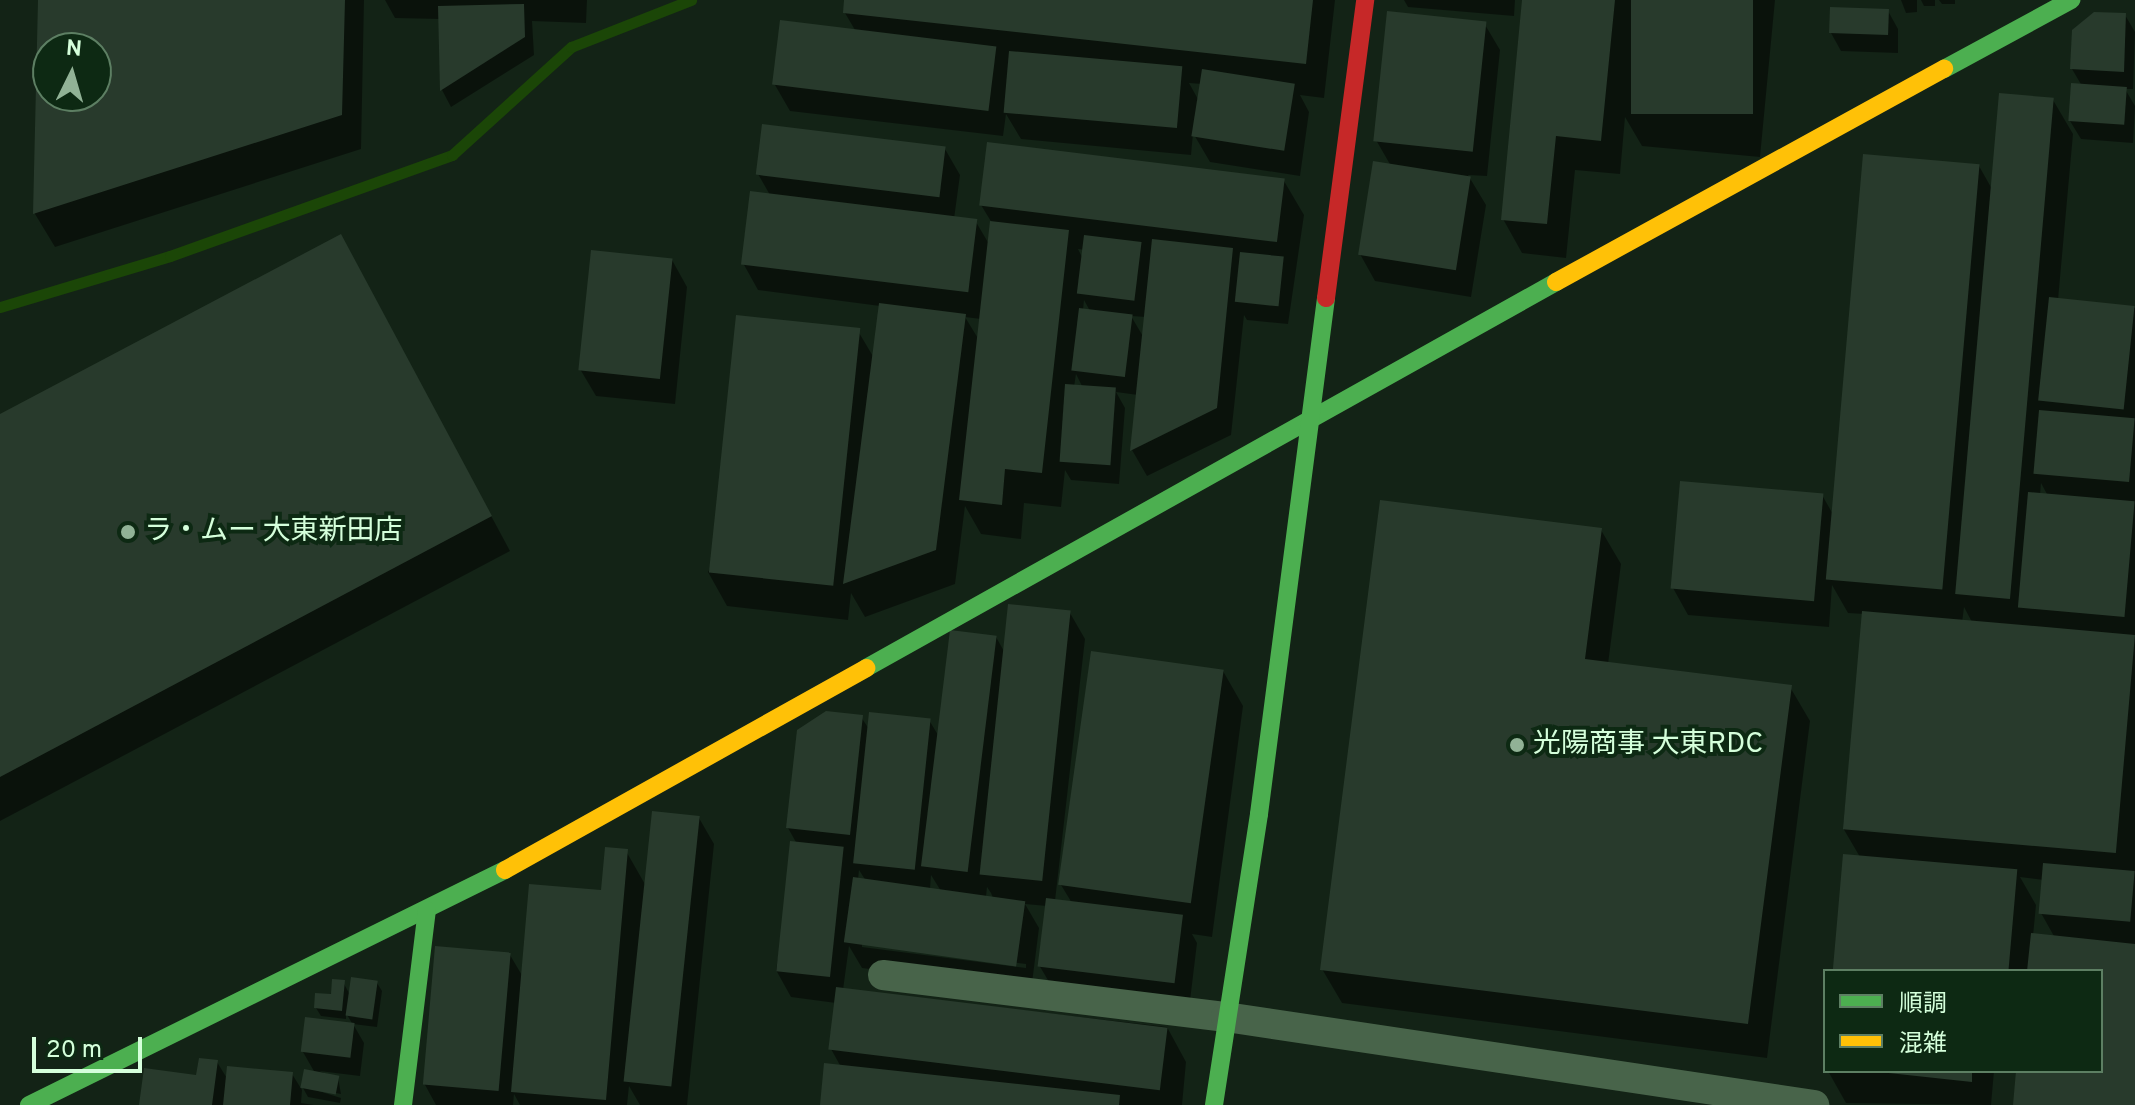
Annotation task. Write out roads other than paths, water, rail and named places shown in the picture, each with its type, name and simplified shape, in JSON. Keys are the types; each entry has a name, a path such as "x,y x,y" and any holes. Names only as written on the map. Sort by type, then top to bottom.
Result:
{"street":[{"path":"1214,1105 1259,814 1365,0"},
{"path":"29,1105 533,856 1309,417 2071,0"},
{"path":"403,1105 427,910"},
{"path":"883,975 1226,1017 1814,1105"}],"waterway":[{"path":"0,307 170,256 452,155 571,47 691,0"}],"place":[{"name":"ラ・ムー 大東新田店","path":"128,532"},
{"name":"光陽商事 大東RDC","path":"1517,745"}]}
